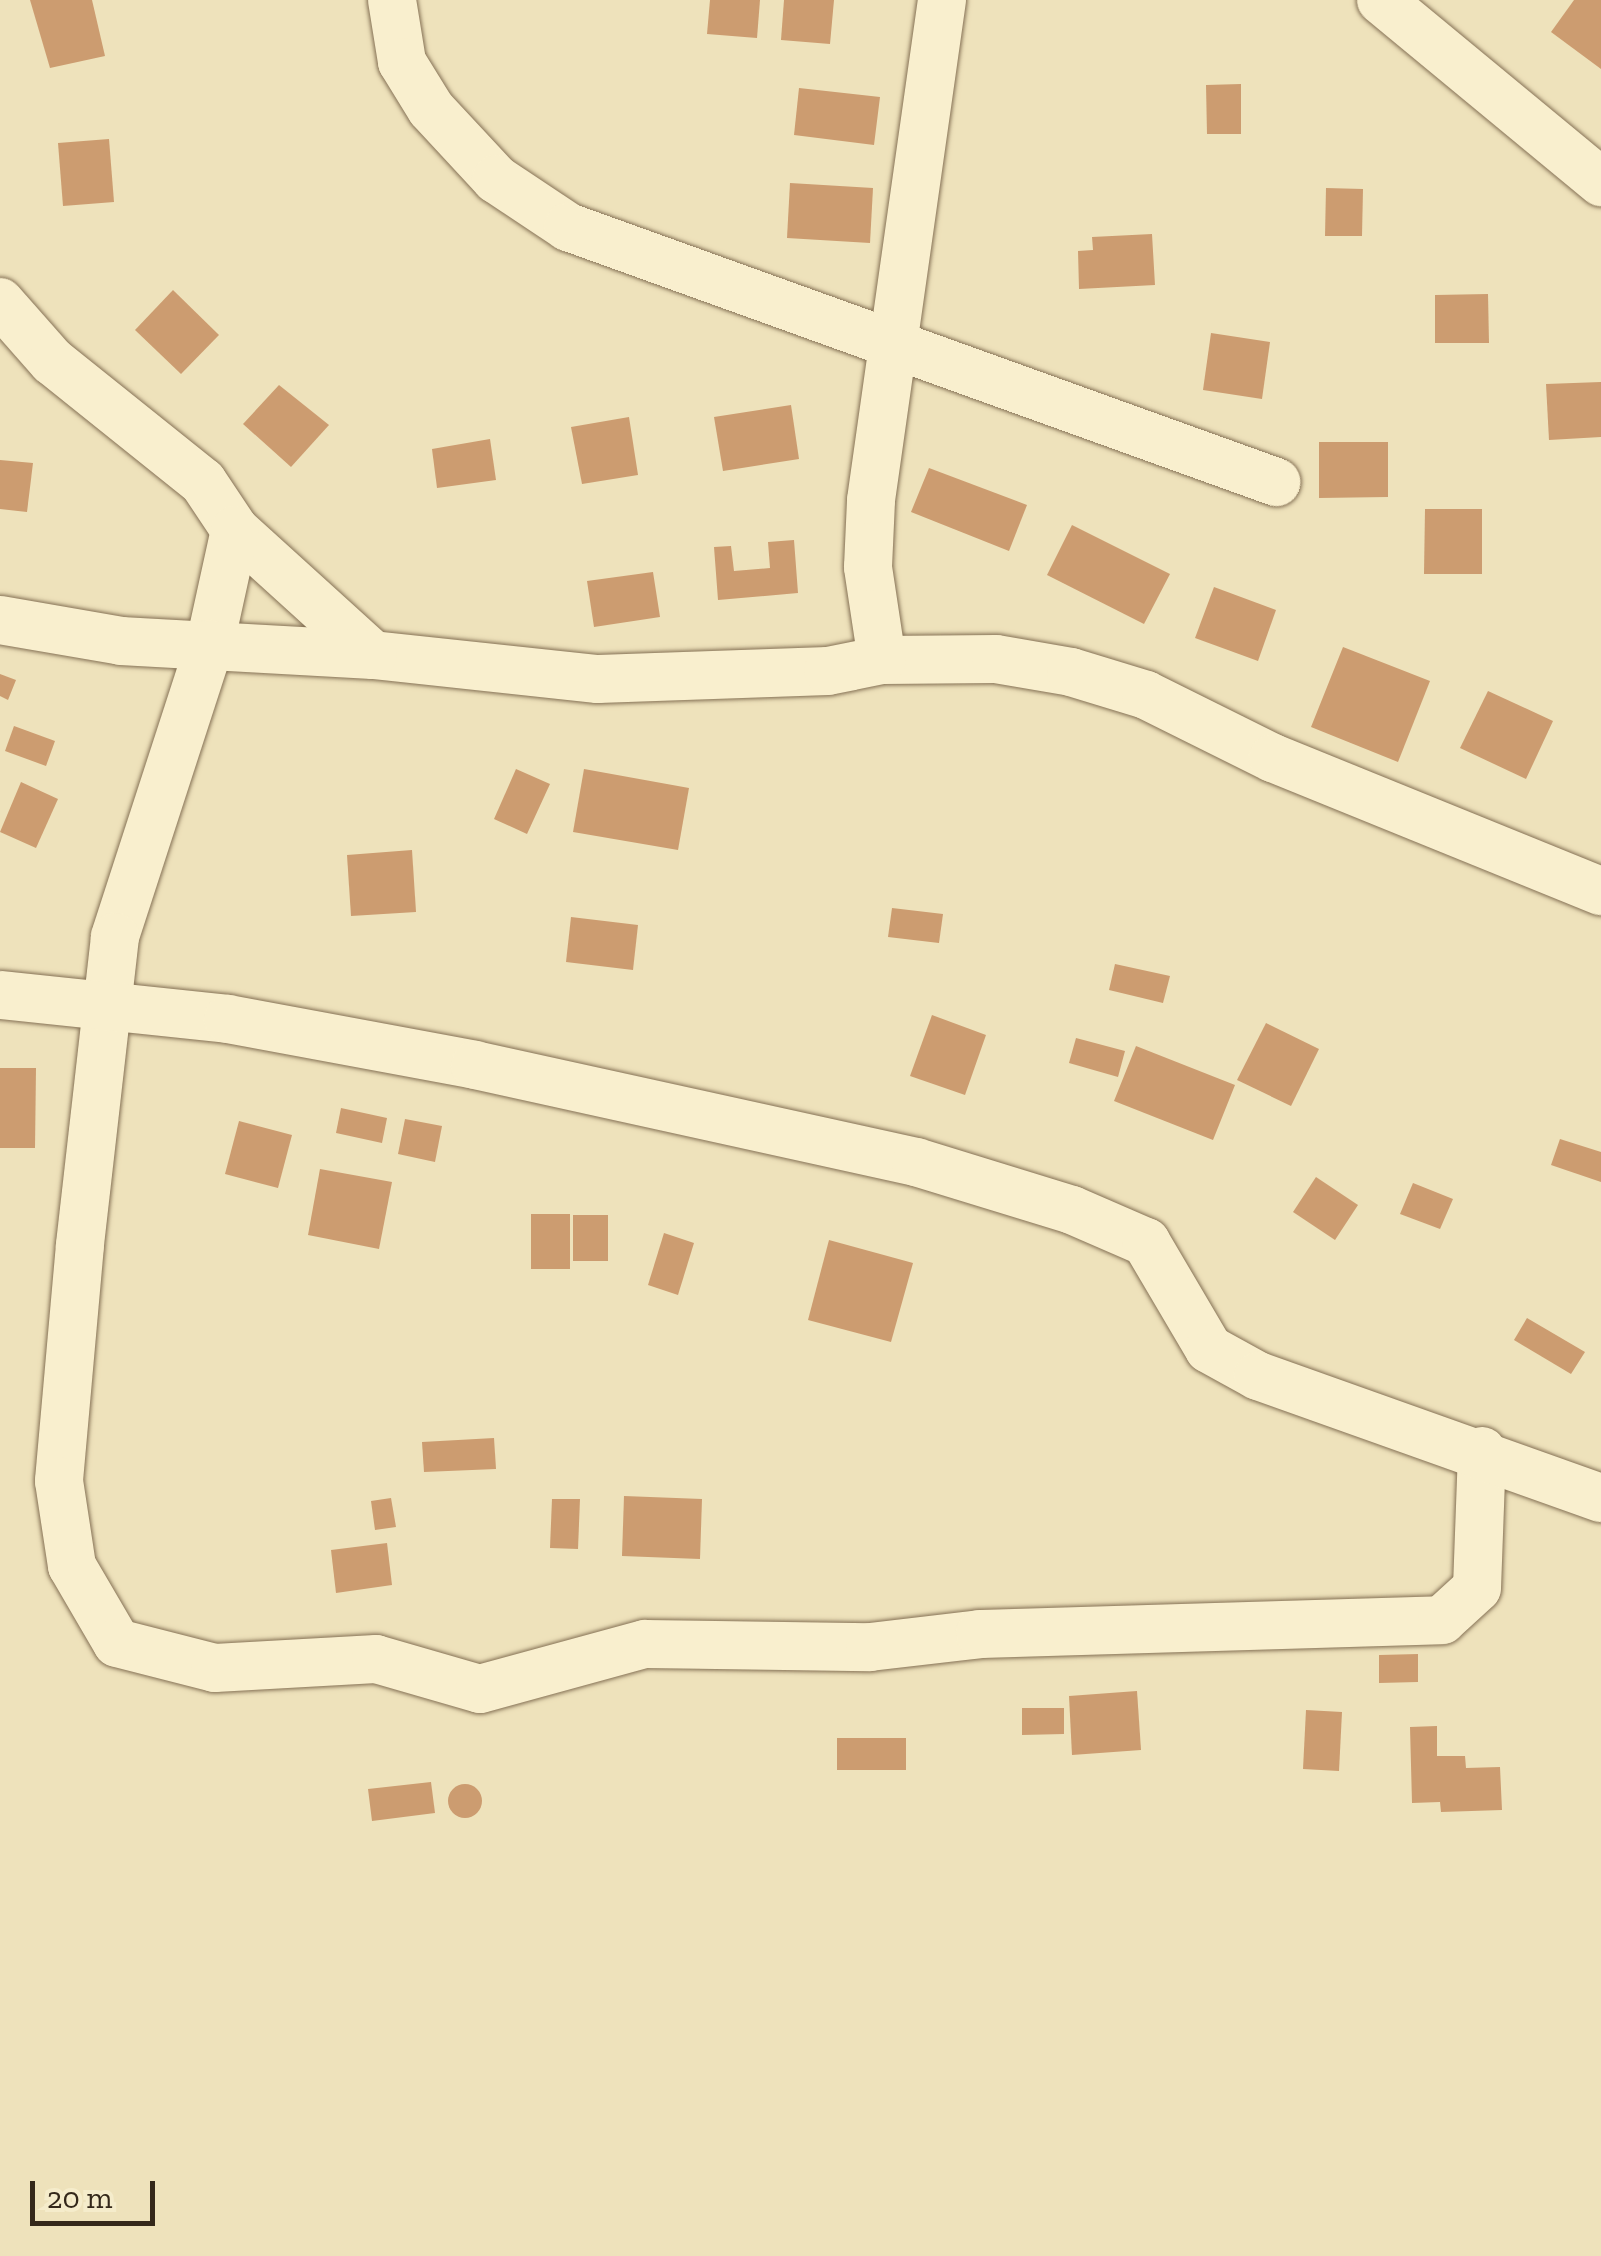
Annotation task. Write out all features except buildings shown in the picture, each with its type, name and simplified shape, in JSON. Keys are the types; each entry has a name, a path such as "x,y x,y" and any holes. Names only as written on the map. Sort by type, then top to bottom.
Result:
{"street":[{"path":"392,0 402,62 496,179 568,226 1276,482"},
{"path":"882,660 868,567 892,342 942,0"},
{"path":"1381,0 1601,182"},
{"path":"0,302 52,361 203,482 234,530 373,655"},
{"path":"234,530 210,644 131,873 60,1481 72,1566 117,1643 173,1664 376,1659 480,1690 645,1644 870,1648 980,1634 1442,1620 1477,1588 1482,1451"},
{"path":"0,620 210,644 373,655 598,678 828,671 882,660 996,659 1146,695 1273,758 1601,891"},
{"path":"0,994 113,1010 228,1020 475,1065 916,1162 1072,1210 1146,1242 1209,1348 1258,1376 1482,1451 1601,1498"}]}
